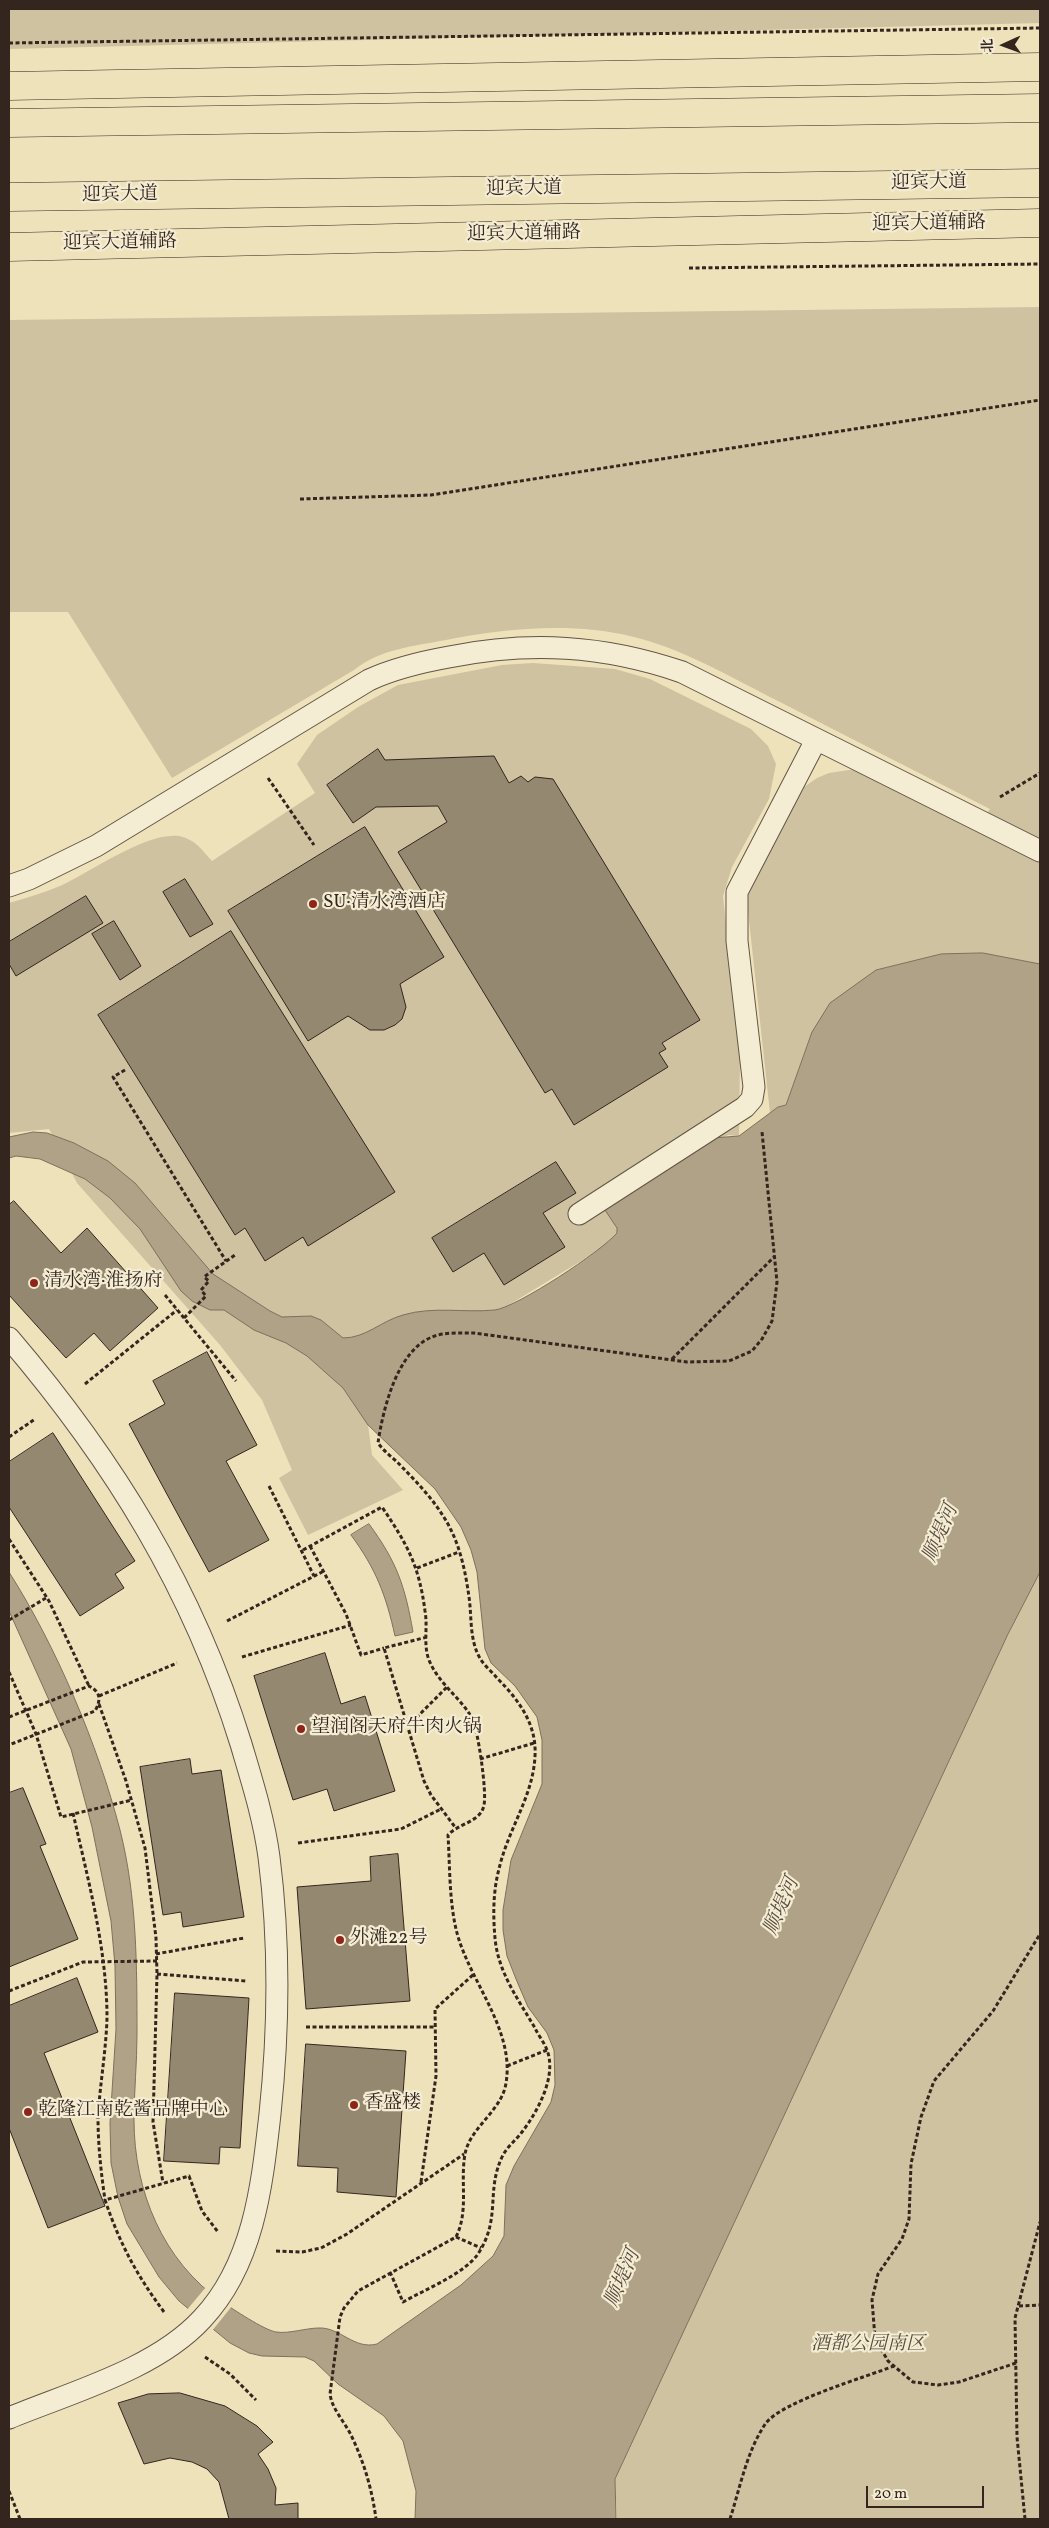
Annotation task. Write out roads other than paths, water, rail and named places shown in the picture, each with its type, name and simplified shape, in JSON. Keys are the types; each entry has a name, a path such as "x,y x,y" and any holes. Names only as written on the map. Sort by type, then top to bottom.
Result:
{"main road":[{"path":"9,86 1040,67"},
{"path":"9,123 1040,108"},
{"name":"迎宾大道","path":"9,197 1040,183"},
{"name":"迎宾大道辅路","path":"9,247 1040,223"}],"lane":[{"path":"9,886 29,879 96,846 369,680 394,669 465,654 515,648 549,647 596,650 643,659 682,672 1040,851"},
{"path":"579,1214 745,1107 752,1099 754,1087 737,941 736,892 816,740"},
{"path":"9,1338 106,1462 151,1533 227,1698 253,1784 267,1847 276,1932 278,1984 277,2027 261,2193 241,2255 225,2288 205,2316 185,2336 151,2360 9,2418"}],"water":[{"name":"顺堤河","path":"983,953 1040,964 1040,1572 1008,1634 615,2479 616,2519 415,2519 416,2491 403,2441 384,2416 338,2384 314,2361 305,2357 262,2356 249,2353 230,2343 179,2301 159,2277 127,2224 118,2197 111,2163 110,2123 116,2029 115,1966 111,1921 92,1827 71,1749 9,1611 9,1572 43,1632 74,1697 100,1764 126,1855 133,1906 136,1958 135,2147 139,2173 146,2198 168,2245 183,2266 201,2285 241,2314 276,2332 319,2328 334,2331 361,2344 377,2344 461,2285 493,2256 504,2236 506,2185 514,2166 551,2102 555,2085 554,2050 547,2033 528,2007 516,1979 507,1956 503,1930 503,1910 511,1860 542,1784 542,1740 537,1717 515,1686 491,1663 485,1649 477,1572 471,1550 461,1527 435,1489 368,1425 343,1388 307,1356 286,1343 254,1330 224,1310 210,1310 192,1301 181,1291 140,1229 110,1198 85,1179 40,1159 16,1156 9,1158 9,1137 33,1132 47,1133 74,1143 108,1161 135,1183 213,1274 282,1317 311,1316 321,1320 343,1338 359,1335 395,1318 414,1312 495,1310 506,1307 559,1277 595,1252 617,1233 617,1228 603,1207 713,1138 739,1136 778,1107 786,1105 812,1032 830,1003 876,970 941,954"},
{"path":"369,1524 387,1550 398,1575 407,1601 413,1632 395,1636 384,1595 374,1571 351,1535"}],"place":[{"name":"SU·清水湾酒店","path":"313,904"},
{"name":"清水湾·淮扬府","path":"34,1283"},
{"name":"望润阁天府牛肉火锅","path":"301,1729"},
{"name":"外滩22号","path":"340,1940"},
{"name":"香盛楼","path":"354,2105"},
{"name":"乾隆江南乾酱品牌中心","path":"28,2112"}],"park label":[{"name":"酒都公园南区","path":"868,2346"}]}
